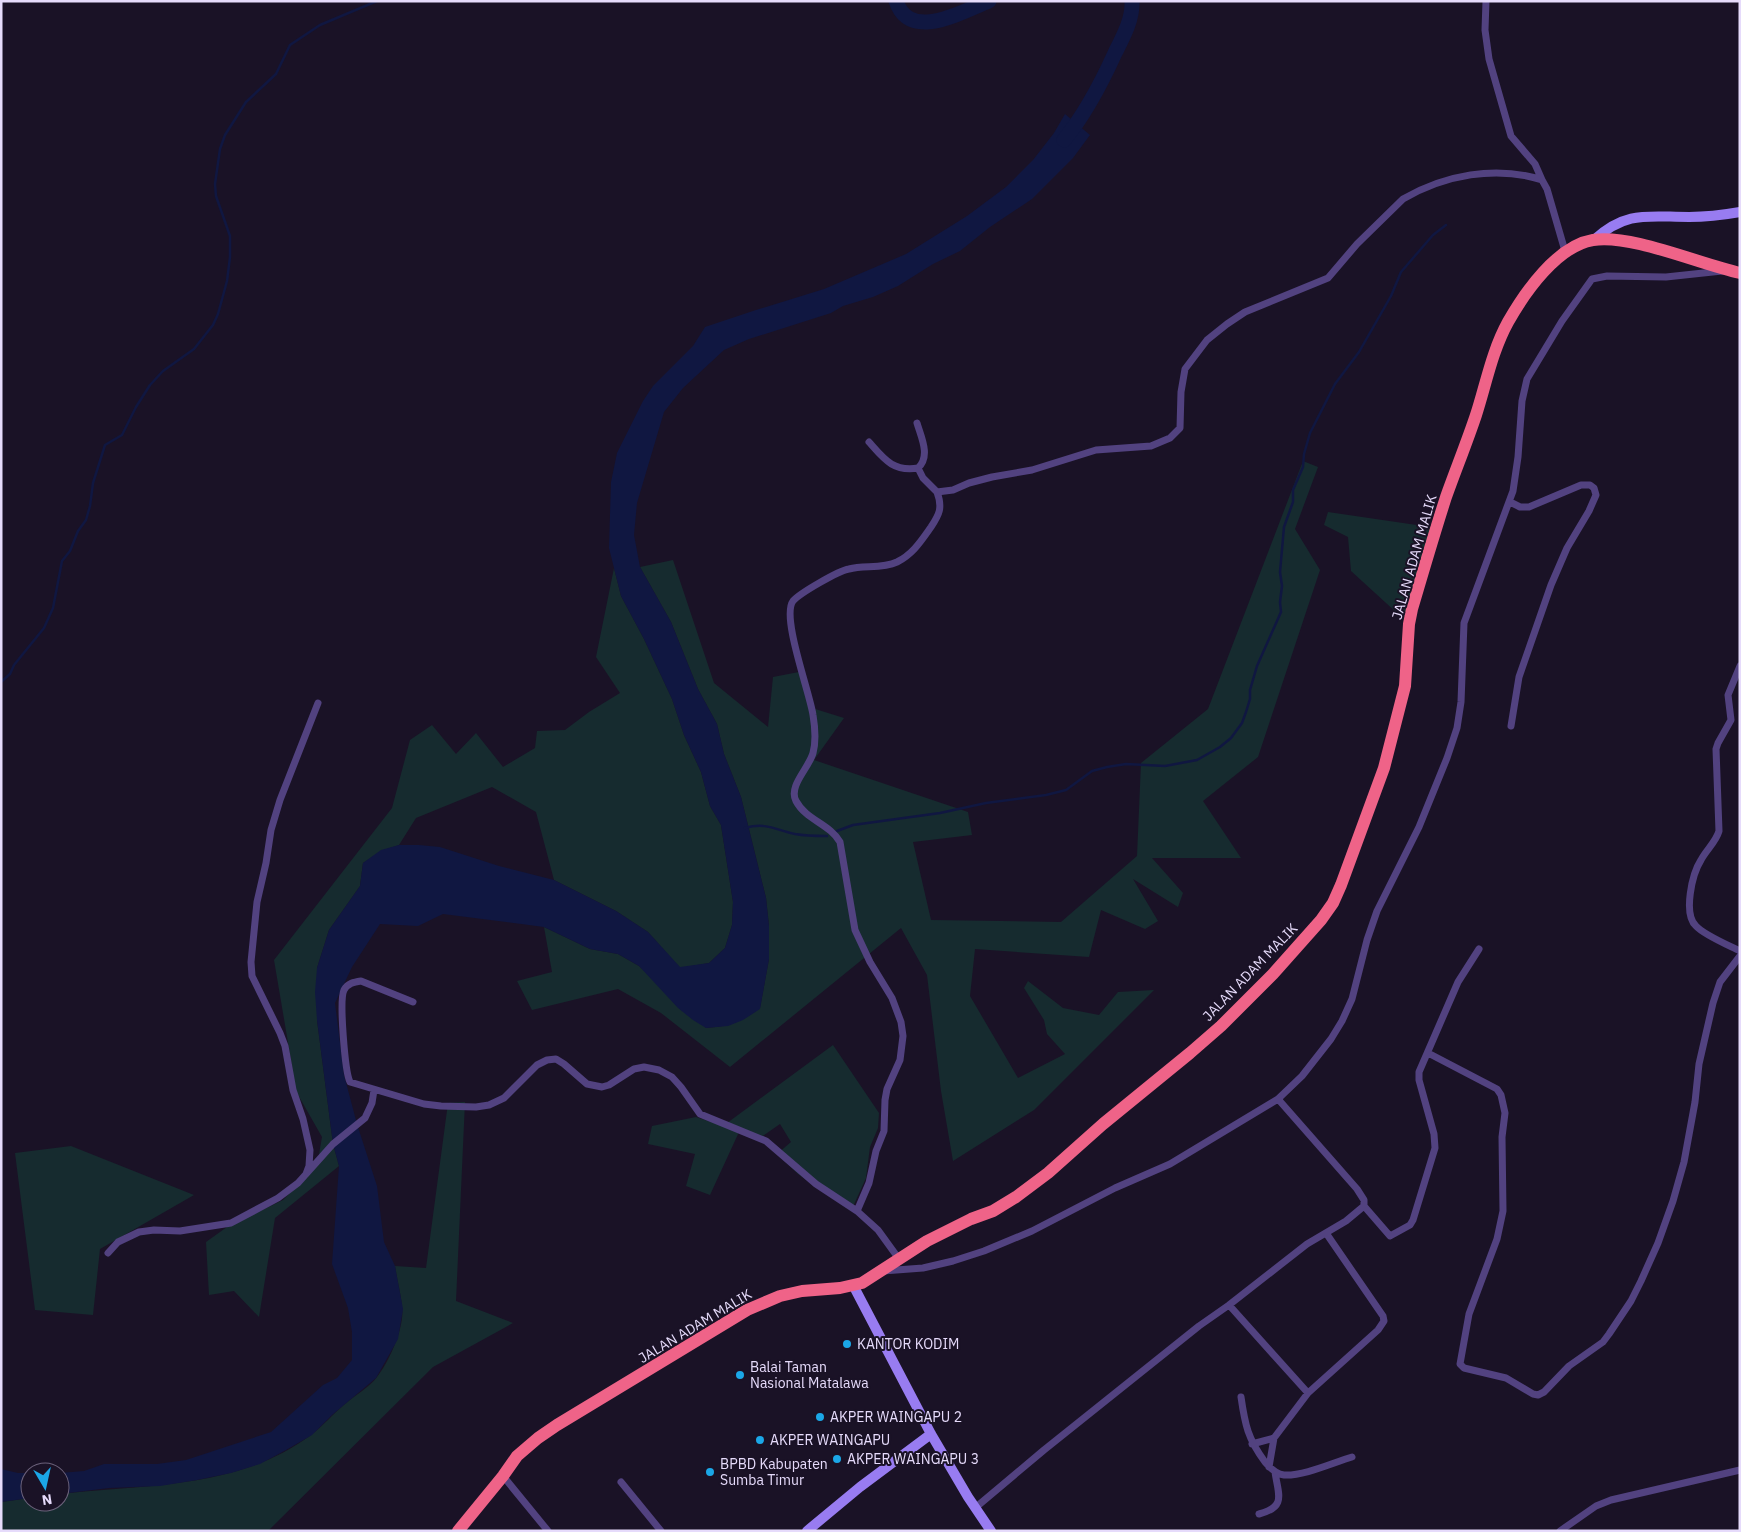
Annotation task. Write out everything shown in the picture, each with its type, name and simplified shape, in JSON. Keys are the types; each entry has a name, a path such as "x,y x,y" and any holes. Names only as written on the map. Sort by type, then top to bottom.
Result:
{"highway":[{"name":"JALAN ADAM MALIK","path":"458,1531 517,1456 557,1425 747,1310 780,1296 862,1283 949,1229 1003,1206 1048,1173 1103,1124 1221,1026 1273,974 1321,920 1333,903 1384,768 1405,686 1409,624 1412,609 1446,498 1476,415 1497,347 1508,322 1523,299 1556,258 1576,245 1594,240 1606,239 1637,244 1734,272"}],"street":[{"path":"1486,1 1485,30 1489,59 1511,136 1535,164 1547,189 1565,252"},
{"path":"938,492 953,490 969,483 992,477 1039,468 1096,450 1141,447 1161,443 1177,433 1180,428 1181,392 1185,369 1208,340 1245,312 1328,278 1357,244 1403,199 1447,180 1482,173 1506,173 1542,180"},
{"path":"1594,240 1613,225 1641,216 1699,216 1740,212"},
{"path":"880,1271 922,1268 953,1261 1002,1244 1032,1231 1116,1188 1170,1164 1278,1099 1312,1065 1342,1021 1352,999 1367,940 1377,911 1419,827 1447,758 1458,721 1461,702 1464,623 1510,502 1518,457 1522,401 1527,380 1562,321 1592,279 1607,276 1666,277 1734,272"},
{"path":"869,442 886,461 898,469 918,468 924,461 925,451 918,423"},
{"path":"857,1211 869,1183 876,1151 884,1131 887,1088 900,1060 904,1036 892,998 864,950 855,930 840,842 836,835 808,814 796,801 794,795 794,789 812,756 815,741 814,717 791,627 790,612 793,601 801,594 843,570 884,566 905,557 922,541 940,512 940,500 938,492 923,478 918,468"},
{"path":"1510,502 1520,507 1530,507 1587,484 1594,488 1596,495 1551,585 1518,677 1511,726"},
{"path":"1740,666 1729,690 1728,700 1731,720 1716,749 1719,831 1700,861 1693,881 1690,916 1697,928 1740,951"},
{"path":"306,1174 309,1166 310,1150 303,1119 293,1090 285,1046 252,976 250,962 257,902 271,830 280,800 318,703"},
{"path":"1278,1099 1362,1196 1364,1206 1390,1236 1410,1225 1435,1148 1434,1134 1418,1076 1458,982 1479,949"},
{"path":"1428,1053 1497,1089 1501,1095 1505,1113 1502,1137 1503,1207 1500,1230 1469,1314 1460,1364 1464,1368 1506,1378 1538,1395 1544,1392 1569,1366 1606,1338 1631,1301 1658,1243 1684,1162 1695,1102 1699,1064 1713,1003 1720,982 1740,956"},
{"path":"413,1002 361,981 354,982 346,987 342,997 342,1014 348,1079 353,1084 424,1104 476,1107 498,1102 504,1098 537,1065 546,1060 556,1060 564,1064 587,1084 602,1087 609,1085 634,1069 660,1070 672,1077 700,1114 766,1141 816,1184 857,1211 878,1230 899,1259"},
{"path":"108,1253 118,1242 139,1232 180,1231 231,1223 278,1198 298,1183 332,1144 365,1118 372,1103 374,1090"},
{"path":"975,1508 1044,1450 1199,1326 1307,1244 1346,1221 1364,1206"},
{"path":"1259,1514 1276,1508 1278,1503 1272,1469 1274,1438 1308,1393 1378,1330 1384,1321 1383,1316 1326,1233"},
{"path":"853,1285 931,1434 975,1508 991,1531"},
{"path":"1229,1305 1308,1393"},
{"path":"1240,1398 1244,1421 1252,1444 1272,1469 1282,1475 1292,1474 1352,1457"},
{"path":"807,1531 860,1487 931,1434"},
{"path":"1252,1444 1274,1438"},
{"path":"1560,1531 1596,1506 1611,1500 1740,1470"},
{"path":"503,1476 548,1531"},
{"path":"621,1482 661,1531"}],"green space":[{"path":"1303,461 1318,467 1295,529 1320,570 1258,757 1203,801 1241,858 1152,858 1183,893 1178,907 1133,879 1158,921 1145,929 1101,910 1089,957 975,949 970,996 1018,1078 1065,1054 1047,1034 1044,1020 1024,988 1028,981 1063,1008 1099,1015 1118,992 1154,990 1034,1110 953,1161 941,1091 927,975 901,928 730,1067 661,1013 618,989 532,1010 517,981 552,972 544,927 590,949 618,954 639,966 706,1028 734,1023 760,1008 769,959 769,926 766,898 741,797 724,754 717,724 698,689 671,622 640,567 673,560 714,683 768,727 773,677 804,671 812,708 844,718 814,760 968,812 972,835 913,842 931,920 1061,922 1137,856 1141,763 1208,709"},
{"path":"1328,512 1437,528 1409,624 1351,571 1348,537 1324,525"},
{"path":"614,568 621,596 644,639 672,699 684,735 701,772 710,806 721,825 733,902 732,925 725,948 709,963 680,968 648,932 616,911 554,880 536,812 492,787 416,818 399,845 381,851 363,863 360,886 329,930 317,968 317,1020 333,1144 339,1166 275,1218 259,1317 234,1291 209,1295 206,1242 227,1227 283,1200 317,1166 322,1137 293,1086 292,1066 274,960 392,808 410,740 432,725 456,754 476,733 503,767 535,748 537,731 565,730 589,712 620,693 596,657"},
{"path":"833,1045 879,1113 878,1128 870,1147 866,1178 851,1211 798,1174 777,1154 791,1142 780,1124 760,1138 739,1132 710,1195 686,1186 695,1154 648,1144 652,1126 696,1117 723,1126"},
{"path":"465,1102 456,1301 513,1323 433,1367 268,1531 1,1531 1,1502 20,1499 20,1512 70,1512 70,1493 190,1481 222,1475 253,1466 283,1453 311,1435 370,1384 386,1363 399,1334 402,1315 395,1266 426,1268 448,1103"},
{"path":"71,1146 194,1195 100,1249 93,1315 35,1310 15,1153"}],"shaded area":[{"path":"1065,114 1090,135 1073,158 1032,199 990,227 960,251 933,264 898,286 873,297 843,306 831,313 749,339 724,350 683,388 664,412 637,503 634,535 640,567 671,622 698,689 717,724 724,754 741,797 766,898 769,926 769,959 760,1009 743,1020 728,1026 706,1028 678,1008 639,966 618,954 590,949 544,927 443,914 418,926 380,924 352,967 335,1003 344,1075 357,1124 377,1186 384,1242 395,1266 403,1309 398,1339 376,1378 332,1415 312,1435 260,1464 231,1473 160,1486 109,1488 70,1493 70,1472 84,1471 104,1464 157,1464 186,1460 271,1432 323,1385 337,1378 352,1360 352,1332 348,1308 332,1264 339,1166 333,1144 315,992 317,968 329,930 360,886 363,863 381,850 399,845 440,847 499,866 554,880 616,911 648,932 680,967 709,963 725,948 732,925 733,902 721,825 710,806 701,772 684,735 672,699 644,639 621,596 609,548 611,482 617,453 643,401 653,386 693,346 705,327 824,289 906,254 967,216 1006,187 1033,160 1054,133"},
{"path":"1,1469 20,1473 20,1499 1,1502"}],"waterway":[{"path":"1,682 10,674 14,665 44,628 53,608 62,561 70,551 78,531 86,520 93,483 105,445 122,435 150,385 163,371 194,349 213,325 218,314 227,281 230,257 230,236 216,196 215,184 220,149 225,135 246,102 276,74 290,45 320,25 377,1"},
{"path":"896,1 903,13 913,20 925,22 952,16 989,1"},
{"path":"1064,140 1086,109 1104,76 1127,28 1132,1"},
{"path":"837,831 853,825 940,813 986,803 1046,795 1066,790 1092,771 1107,767 1126,764 1165,766 1197,760 1220,747 1231,738 1242,723 1250,699 1250,690 1257,666 1281,612 1282,586 1280,572 1284,527 1293,502 1293,490 1303,467 1304,454 1310,433 1335,384 1359,352 1391,296 1401,272 1433,235 1446,225"},
{"path":"745,828 765,826 799,835 827,836"}],"place":[{"name":"KANTOR KODIM","path":"847,1344"},
{"name":"Balai Taman Nasional Matalawa","path":"740,1375"},
{"name":"AKPER WAINGAPU 2","path":"820,1417"},
{"name":"AKPER WAINGAPU","path":"760,1440"},
{"name":"AKPER WAINGAPU 3","path":"837,1459"},
{"name":"BPBD Kabupaten Sumba Timur","path":"710,1472"}]}
